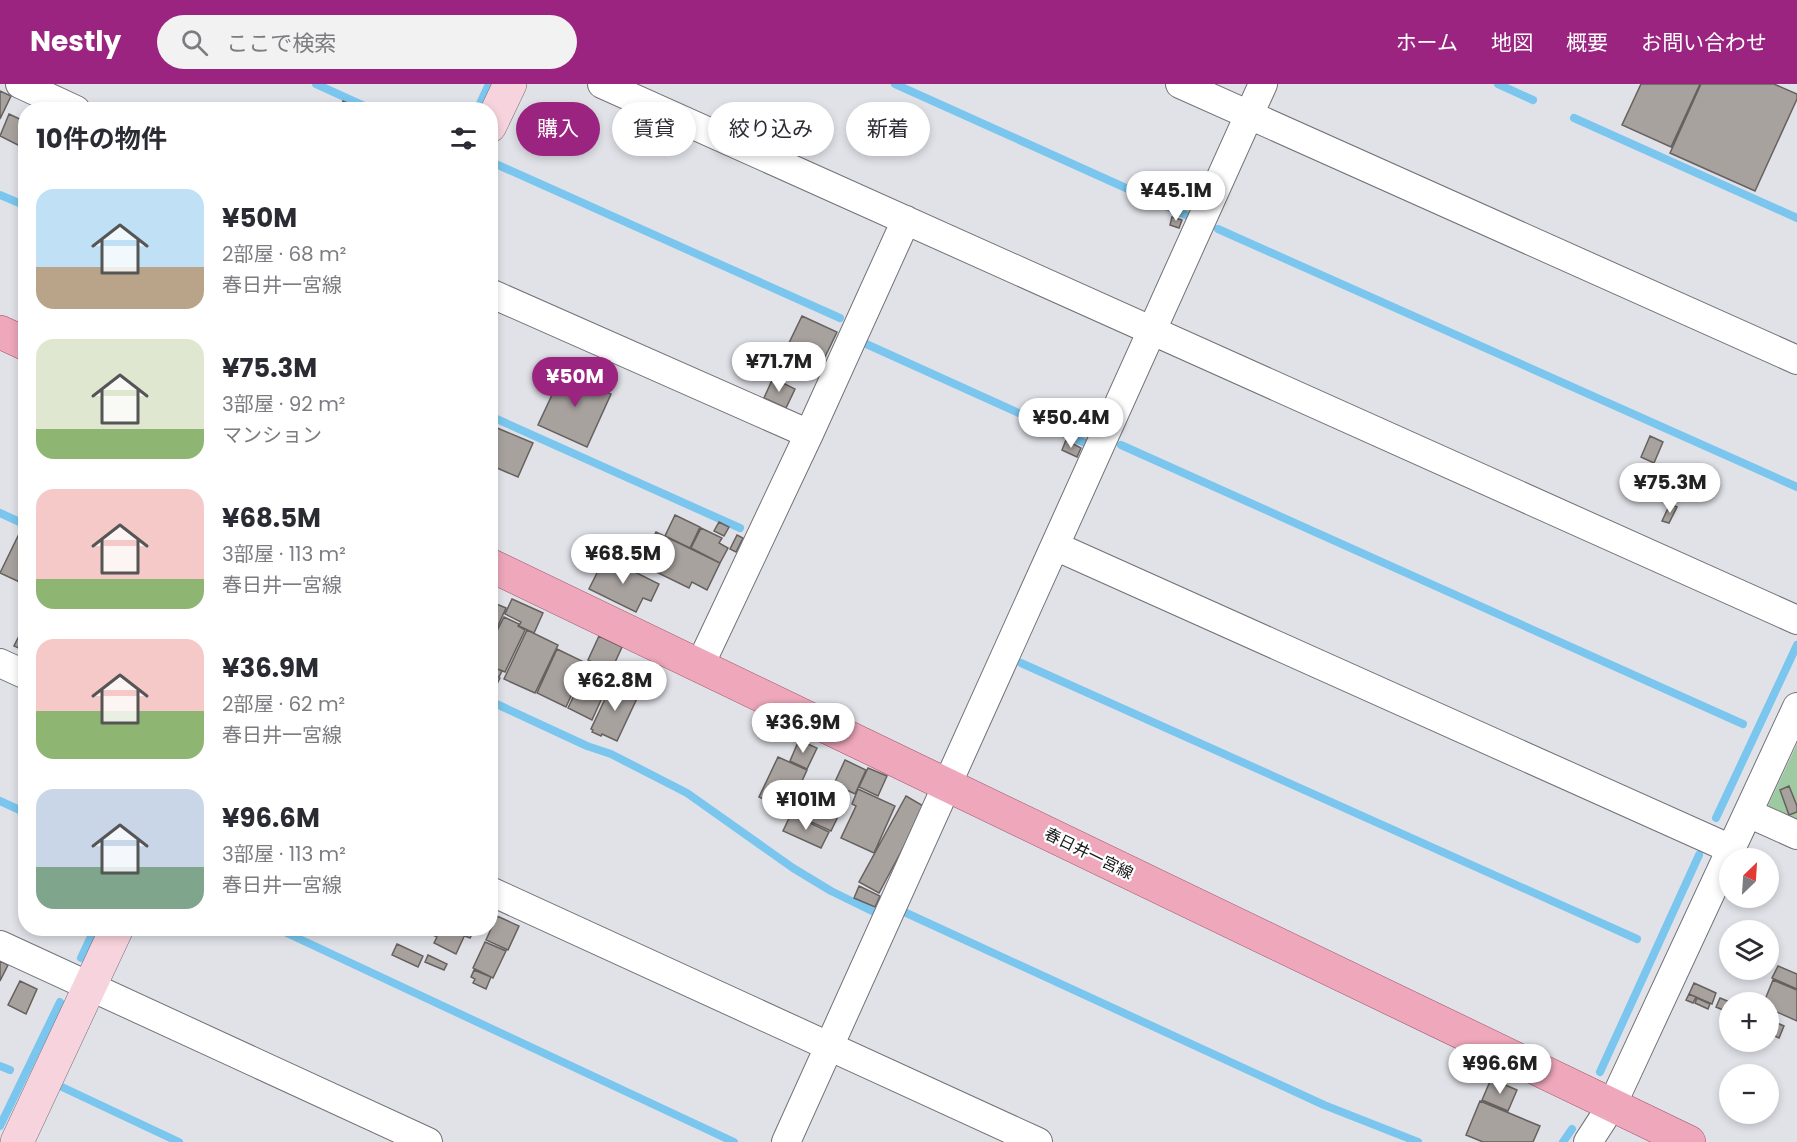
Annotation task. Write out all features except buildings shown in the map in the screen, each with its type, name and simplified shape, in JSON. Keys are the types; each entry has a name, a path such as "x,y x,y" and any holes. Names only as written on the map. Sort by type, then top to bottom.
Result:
{"main road":[{"path":"0,332 18,340"},
{"name":"春日井一宮線","path":"498,569 1689,1142"}],"street":[{"path":"20,84 59,102"},
{"path":"498,109 510,84"},
{"path":"602,84 1797,620"},
{"path":"1180,84 1797,360"},
{"path":"786,1142 1263,84"},
{"path":"700,665 809,434 906,220"},
{"path":"498,297 809,434"},
{"path":"1056,546 1729,848"},
{"path":"0,663 18,671"},
{"path":"1731,848 1797,707"},
{"path":"1748,813 1797,835"},
{"path":"1588,1142 1612,1105 1719,875"},
{"path":"498,895 1038,1142"},
{"path":"17,1142 113,936"},
{"path":"0,945 428,1142"}],"green space":[{"path":"1797,744 1797,826 1772,815 1768,806"}],"waterway":[{"path":"316,84 355,102"},
{"path":"481,102 489,84"},
{"path":"895,84 1188,216"},
{"path":"1498,84 1533,100"},
{"path":"1574,118 1797,218"},
{"path":"498,165 840,318"},
{"path":"0,195 18,203"},
{"path":"1218,229 1797,487"},
{"path":"864,343 1085,443"},
{"path":"498,420 740,528"},
{"path":"1121,445 1743,724"},
{"path":"0,513 18,521"},
{"path":"1716,818 1797,645"},
{"path":"1021,663 1637,939"},
{"path":"498,705 587,746 611,754 687,793 793,868 831,891 876,913"},
{"path":"0,801 18,809"},
{"path":"1600,1072 1699,855"},
{"path":"902,911 1324,1105 1418,1142"},
{"path":"81,958 91,936"},
{"path":"293,936 734,1142"},
{"path":"0,1126 60,1002"},
{"path":"0,1066 10,1070"},
{"path":"62,1087 179,1142"},
{"path":"1563,1142 1572,1129"}]}
